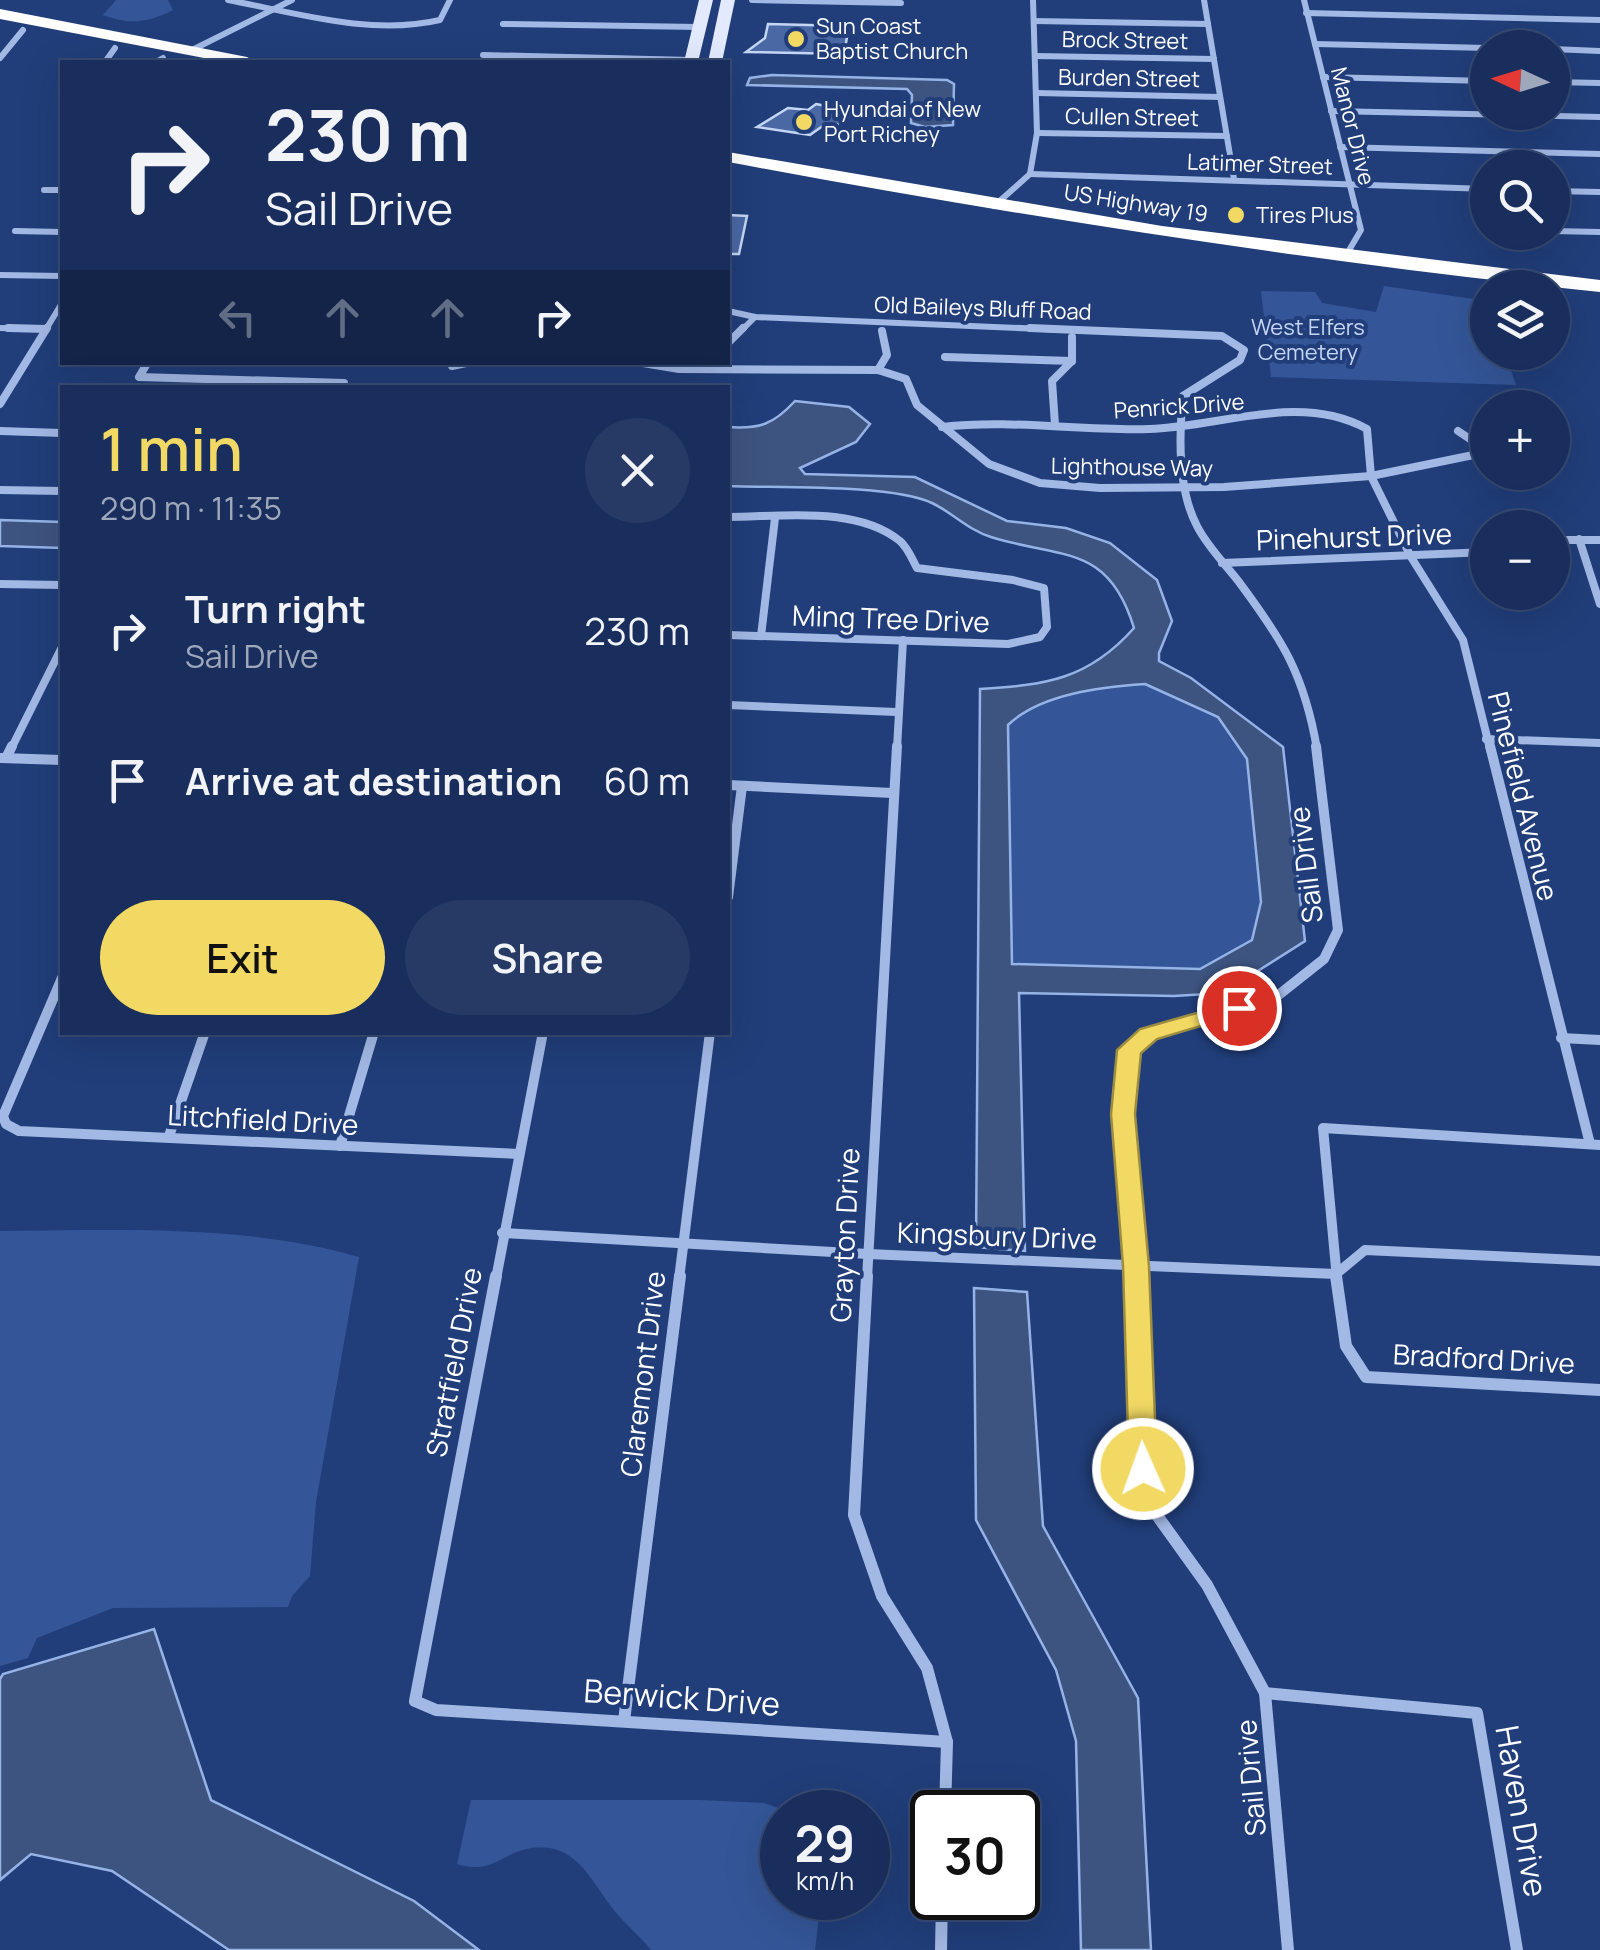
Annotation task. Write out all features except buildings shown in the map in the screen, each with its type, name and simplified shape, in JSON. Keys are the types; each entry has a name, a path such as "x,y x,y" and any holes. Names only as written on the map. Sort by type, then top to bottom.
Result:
{"highway":[{"path":"0,21 186,57 223,60"},
{"path":"31,26 110,55 160,60 186,57"},
{"name":"US Highway 19","path":"730,156 994,206 1470,284"},
{"name":"US Highway 19","path":"730,169 978,216 1180,248 1344,263"},
{"path":"1344,263 1470,277"},
{"path":"1570,287 1600,286"},
{"path":"1570,292 1600,299"}],"main road":[{"path":"691,60 706,0"},
{"path":"715,60 727,8 716,10 717,0"},
{"path":"699,26 708,31 706,49 715,60"}],"street":[{"path":"228,0 348,22 417,24 440,20 450,0"},
{"path":"186,57 292,0"},
{"path":"752,0 901,3"},
{"path":"994,206 1030,174 1037,133 1033,0"},
{"path":"1204,0 1234,178"},
{"name":"Manor Drive","path":"1304,0 1361,230 1344,263"},
{"path":"1306,13 1600,20"},
{"path":"1034,21 1208,24"},
{"path":"502,24 699,26"},
{"path":"0,58 31,26"},
{"path":"1315,44 1470,48"},
{"path":"1570,50 1600,50"},
{"path":"483,56 649,60"},
{"name":"Brock Street","path":"1035,56 1214,59"},
{"path":"1323,76 1470,80"},
{"path":"1570,82 1600,83"},
{"name":"Burden Street","path":"1036,93 1220,97"},
{"path":"1331,111 1600,118"},
{"name":"Cullen Street","path":"1037,133 1227,136"},
{"path":"1340,148 1600,154"},
{"name":"Latimer Street","path":"1030,174 1470,189"},
{"path":"44,190 60,190"},
{"path":"1570,191 1600,192"},
{"path":"15,231 60,232"},
{"path":"1570,231 1600,232"},
{"path":"0,275 60,276"},
{"path":"0,404 60,305"},
{"name":"Old Baileys Bluff Road","path":"730,311 754,317 1196,334 1222,336 1236,342"},
{"path":"730,341 754,317"},
{"path":"0,328 46,329"},
{"path":"655,365 680,369 710,366 878,370 887,355 882,331"},
{"path":"1055,425 1052,382 1072,361 1072,337"},
{"name":"Sail Drive","path":"1236,342 1244,350 1240,360 1183,396 1180,428 1186,489 1196,526 1271,625 1299,674 1316,744 1338,930 1324,960 1276,997 1149,1034 1129,1050 1123,1114 1136,1266 1143,1469 1156,1514 1208,1585 1265,1693 1288,1950"},
{"path":"945,356 1072,361"},
{"path":"146,365 139,377 344,383"},
{"path":"452,366 456,365"},
{"name":"Lighthouse Way","path":"878,370 906,379 916,404 990,464 1040,483 1186,489 1372,476 1470,456"},
{"path":"0,379 15,380"},
{"name":"Penrick Drive","path":"942,427 978,421 1180,428 1308,412 1344,416 1367,429 1372,476"},
{"name":"Lighthouse Way","path":"1458,430 1470,439"},
{"path":"0,431 60,432"},
{"name":"Pinefield Avenue","path":"1372,476 1411,558 1463,640 1562,1038 1595,1144"},
{"path":"0,490 60,491"},
{"path":"730,518 775,518 761,636"},
{"name":"Ming Tree Drive","path":"730,635 1008,644 1040,637 1047,627 1044,588 1016,578 945,574 917,568 904,543 883,530 856,521 775,518"},
{"path":"1570,539 1600,540"},
{"path":"1579,539 1600,604"},
{"name":"Pinehurst Drive","path":"1222,564 1470,553"},
{"path":"0,584 60,585"},
{"name":"Grayton Drive","path":"903,640 854,1515 882,1596 927,1668 947,1742 946,1790"},
{"path":"60,651 3,758 60,760"},
{"path":"730,705 896,712"},
{"path":"1486,739 1600,742"},
{"path":"730,786 892,793"},
{"path":"730,882 742,786"},
{"name":"Litchfield Drive","path":"60,983 3,1116 6,1124 19,1131 518,1154"},
{"path":"169,1136 203,1035"},
{"path":"340,1146 373,1035"},
{"name":"Stratfield Drive","path":"415,1701 542,1035"},
{"name":"Claremont Drive","path":"624,1721 710,1035"},
{"path":"1562,1038 1600,1040"},
{"path":"1336,1274 1323,1128 1595,1144"},
{"name":"Kingsbury Drive","path":"502,1232 868,1254 1336,1274"},
{"path":"1336,1274 1364,1250 1600,1261"},
{"name":"Bradford Drive","path":"1336,1274 1346,1346 1366,1377 1600,1390"},
{"name":"Haven Drive","path":"1265,1693 1477,1713 1518,1950"},
{"name":"Berwick Drive","path":"415,1701 436,1710 947,1742"},
{"path":"941,1950 942,1920"}],"green space":[{"path":"116,0 168,0 173,10 138,21 103,15"},
{"name":"West Elfers Cemetery","path":"1384,286 1470,299 1470,370 1511,370 1516,385 1271,377 1261,291 1315,292 1322,303 1376,312"},
{"path":"1145,684 1218,717 1247,759 1261,902 1252,940 1200,969 1011,964 1008,725 1054,699"},
{"path":"0,1231 226,1234 315,1246 359,1257 316,1502 310,1576 292,1596 288,1607 113,1608 37,1638 28,1658 0,1666"},
{"path":"471,1800 760,1803 760,1920 818,1920 815,1950 651,1950 613,1909 581,1865 560,1851 531,1848 480,1867 457,1864"}],"shaded area":[{"path":"772,75 947,80 954,84 953,125 925,127 911,123 912,95 907,89 747,85 750,78"},
{"path":"795,401 849,407 870,424 856,442 800,468 805,474 915,477 1007,521 1066,528 1110,543 1157,580 1172,621 1159,661 1191,678 1283,747 1305,941 1223,993 1019,993 1025,1251 976,1247 980,689 1045,682 1082,669 1100,659 1134,628 1111,581 1096,568 1060,553 983,534 932,503 862,490 730,486 730,427 772,420","holes":["1145,684 1218,717 1247,759 1261,902 1252,940 1200,969 1012,964 1008,725 1021,714 1054,699"]},
{"path":"0,520 60,522 60,548 0,546"},
{"path":"974,1288 1027,1292 1043,1526 1138,1698 1151,1950 1081,1950 1076,1741 1056,1670 976,1520"},
{"path":"154,1629 211,1800 414,1901 479,1950 229,1950 112,1871 31,1854 0,1880 3,1674"}],"place":[{"name":"Sun Coast Baptist Church","path":"796,39"},
{"name":"Hyundai of New Port Richey","path":"804,122"},
{"name":"Tires Plus","path":"1236,215"}],"route":[{"path":"1143,1469 1136,1266 1123,1114 1129,1050 1149,1034 1239,1008"}]}
